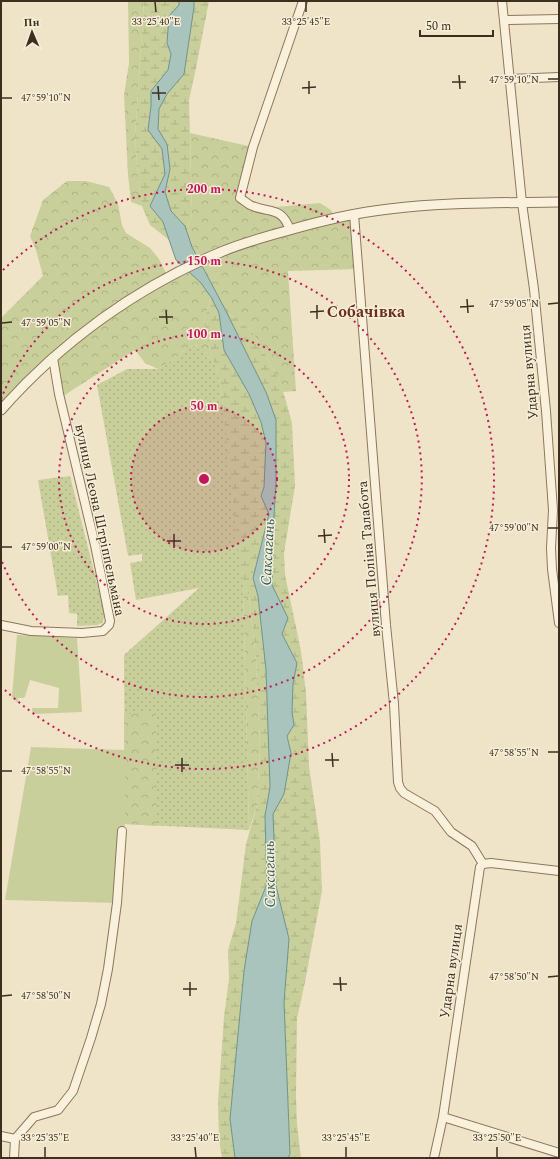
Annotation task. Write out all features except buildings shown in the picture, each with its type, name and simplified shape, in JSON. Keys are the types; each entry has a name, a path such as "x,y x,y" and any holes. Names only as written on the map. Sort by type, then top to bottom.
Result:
{"street":[{"path":"290,230 287,222 279,213 251,205 240,198 253,147 303,1"},
{"name":"Ударна вулиця","path":"502,1 522,203 534,289 546,411 553,510 551,548 556,569 559,623"},
{"path":"504,20 559,19"},
{"path":"510,79 559,77"},
{"path":"1,410 12,397 53,358 87,330 168,277 222,251 290,230 333,218 354,214 418,206 559,202"},
{"name":"вулиця Поліна Талабота","path":"354,214 386,625 394,704 398,782 404,793 435,811 451,832 472,846 483,864"},
{"name":"вулиця Леона Штріппельмана","path":"1,625 31,631 82,633 103,631 109,625 110,621 95,545 59,394 53,358"},
{"path":"14,1158 16,1139 34,1118 58,1110 73,1091 91,1038 101,1004 108,969 117,903 122,831"},
{"path":"483,864 491,863 559,871"},
{"name":"Ударна вулиця","path":"434,1158 443,1117 479,871 483,864"},
{"path":"443,1117 559,1153"},
{"path":"1,1136 16,1139"}],"green space":[{"path":"128,1 144,1 135,136 142,206 131,202 128,175 124,95 129,63"},
{"path":"144,1 179,1 179,5 169,16 167,43 171,54 168,70 151,91 148,130 162,149 165,174 150,206 163,222 169,240 150,225 142,206 138,177 135,136"},
{"path":"194,1 209,1 189,100 192,214 187,232 185,226 171,211 165,192 170,169 167,144 158,129 159,109 167,94 184,74"},
{"path":"190,133 253,147 240,198 265,208 320,203 331,210 334,217 354,214 359,269 288,271 296,391 283,392 279,379 252,331 226,311 192,247 187,232 192,214"},
{"path":"67,181 86,181 109,187 118,204 122,225 126,233 150,248 159,259 168,277 185,268 201,283 211,297 204,321 210,351 213,358 205,357 198,345 188,347 180,355 158,369 145,363 135,350 60,398 53,358 1,410 1,318 43,276 36,250 30,236 43,200"},
{"path":"211,297 219,313 224,350 249,394 261,422 266,443 264,487 261,496 269,514 253,578 258,596 266,670 270,787 265,816 267,884 252,921 244,971 230,1119 235,1158 222,1158 219,1139 218,1102 224,1017 229,979 228,950 236,923 246,844 257,805 260,747 256,659 249,596 243,584 239,558 221,388 217,369 210,351 204,321"},
{"path":"226,311 252,331 279,379 292,423 295,486 284,553 285,575 301,651 306,693 309,766 320,841 322,891 297,1019 296,1095 297,1124 301,1158 288,1158 290,1154 284,1002 289,939 276,886 273,814 284,794 291,753 287,736 294,725 292,712 293,684 297,663 282,634 287,618 272,585 276,483 276,420 266,392"},
{"path":"199,345 205,357 213,358 221,388 243,584 249,830 125,824 124,655 199,588 136,600 130,563 142,561 142,554 128,556 97,385 127,369 158,369 180,355 188,347"},
{"path":"70,476 105,615 102,623 97,625 77,626 77,614 69,613 68,595 58,596 38,480"},
{"path":"243,584 249,596 256,659 260,747 257,805 249,830"},
{"path":"17,635 77,638 82,712 33,714 32,708 58,708 59,688 30,680 25,697 18,698 18,703 12,697"},
{"path":"156,713 157,826 125,824 124,714"},
{"path":"31,747 125,750 125,824 117,903 5,900"}],"water":[{"name":"Саксагань","path":"179,1 194,1 194,7 184,74 167,94 159,109 158,129 167,144 170,169 165,192 171,211 185,226 192,247 266,392 276,420 276,483 272,585 288,618 282,634 297,663 293,684 292,712 294,725 287,736 291,753 284,794 273,814 276,886 289,939 284,1002 290,1154 288,1158 235,1158 230,1119 244,971 252,921 267,884 265,816 270,787 266,670 258,596 253,578 269,514 261,496 264,487 266,443 261,422 249,394 224,350 219,313 211,297 201,283 176,260 163,222 150,206 165,174 162,149 148,130 151,91 168,70 171,54 167,43 169,16 179,5"}],"district":[{"name":"Собачівка","path":"366,312"}]}
